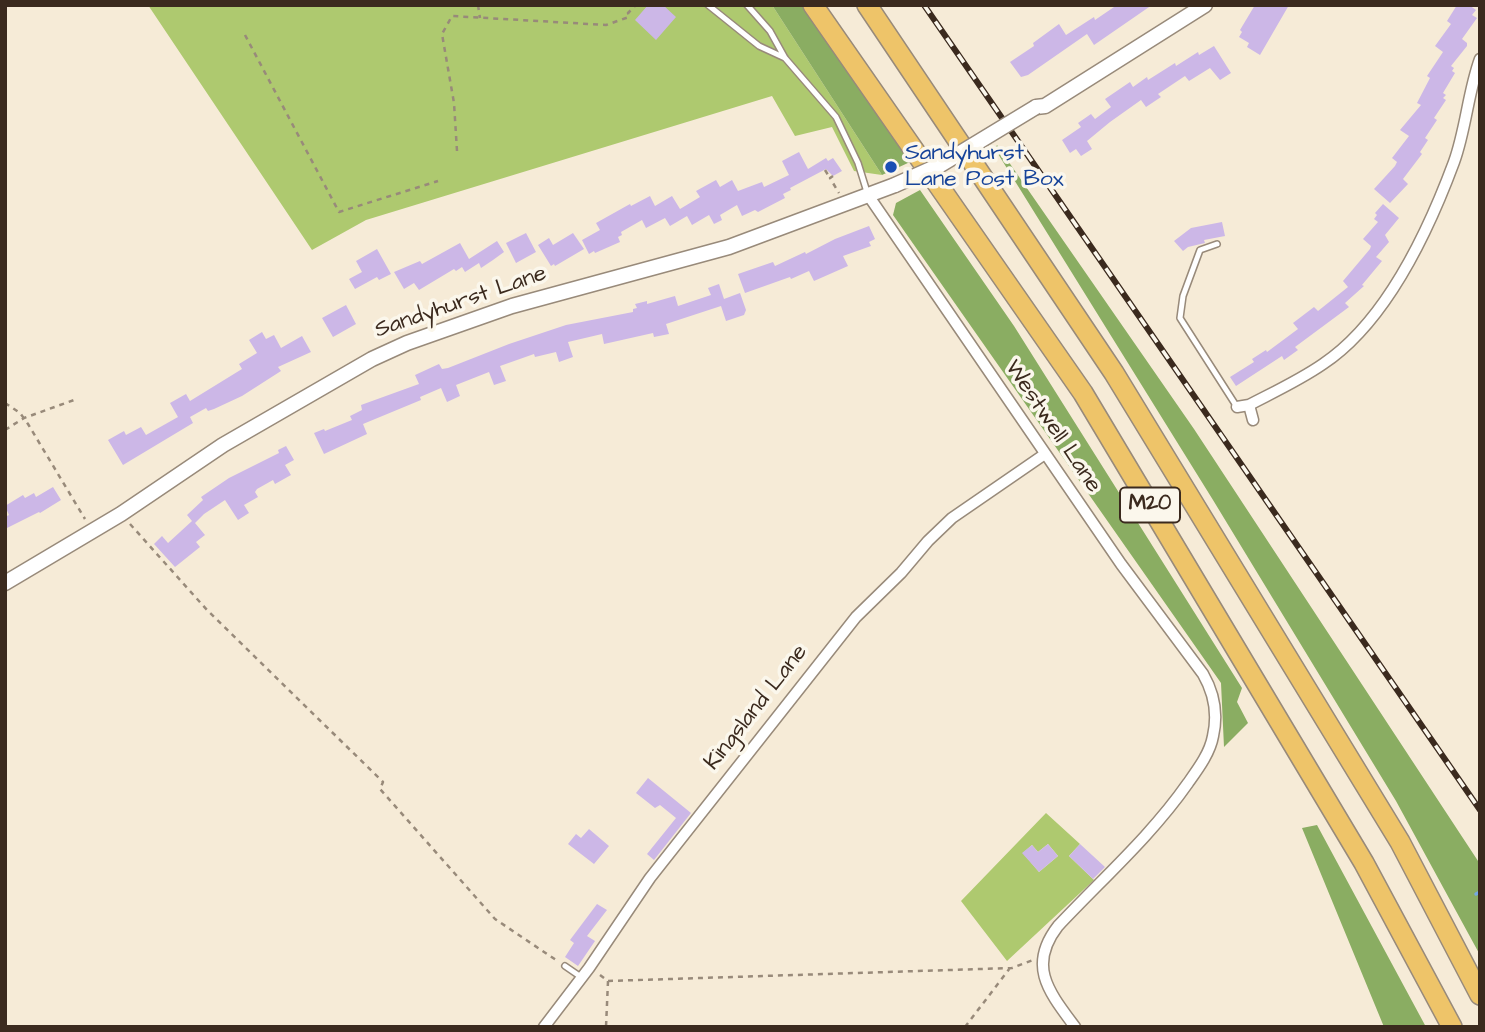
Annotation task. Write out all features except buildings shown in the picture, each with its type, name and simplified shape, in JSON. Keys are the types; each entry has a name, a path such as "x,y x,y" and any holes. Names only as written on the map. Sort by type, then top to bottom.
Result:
{"highway":[{"name":"M20","path":"813,5 1083,393 1364,863 1452,1027"},
{"name":"M20","path":"867,5 1114,373 1399,842 1480,995"}],"street":[{"name":"Sandyhurst Lane","path":"5,583 121,514 223,445 372,359 416,339 512,306 729,247 895,186 942,164 1036,107 1045,106 1205,5"},
{"path":"1253,420 1243,406 1325,363 1370,323 1386,302 1424,232 1454,160 1480,59"},
{"name":"Westwell Lane","path":"868,195 1121,564 1203,674 1212,692 1216,717 1207,753 1165,816 1058,926 1045,946 1042,957"},
{"name":"Kingsland Lane","path":"544,1027 650,878 856,617 952,518 1045,454"},
{"path":"1042,957 1043,974 1075,1027"}],"lane":[{"path":"708,5 759,46 785,58"},
{"path":"747,5 770,31 785,58 836,117 858,163 868,195"},
{"path":"1217,244 1200,250 1183,296 1180,318 1243,406"},
{"path":"565,966 585,972"}],"path":[{"path":"478,5 480,18"},
{"path":"457,151 454,103 442,34 452,16 606,25 629,17 628,13 635,5"},
{"path":"244,36 339,212 438,181"},
{"path":"825,170 844,203"},
{"path":"5,430 24,418 74,400"},
{"path":"5,403 24,418 92,531"},
{"path":"121,514 207,610 383,782 380,789 495,919 565,966"},
{"path":"585,972 608,981 1010,968 1042,957"},
{"path":"965,1027 1010,968"},
{"path":"606,1027 608,981"}],"green space":[{"path":"148,5 772,5 882,175 854,171 832,127 795,136 772,96 366,220 312,250"},
{"path":"772,5 805,5 910,162 882,175"},
{"path":"997,145 1194,429 1480,864 1480,955 1396,801 995,149"},
{"path":"920,190 1014,326 1242,688 1237,702 1248,723 1224,747 1221,683 893,215 896,203"},
{"path":"1046,813 1080,844 1069,856 1094,880 1007,961 961,901","holes":["1048,844 1058,856 1039,872 1023,853 1032,845 1038,852"]},
{"path":"1317,825 1426,1027 1384,1027 1302,828"}],"waterway":[{"path":"1476,894 1480,892"}],"railway":[{"path":"924,5 1480,810"}],"place":[{"name":"Sandyhurst Lane Post Box","path":"891,167"}]}
